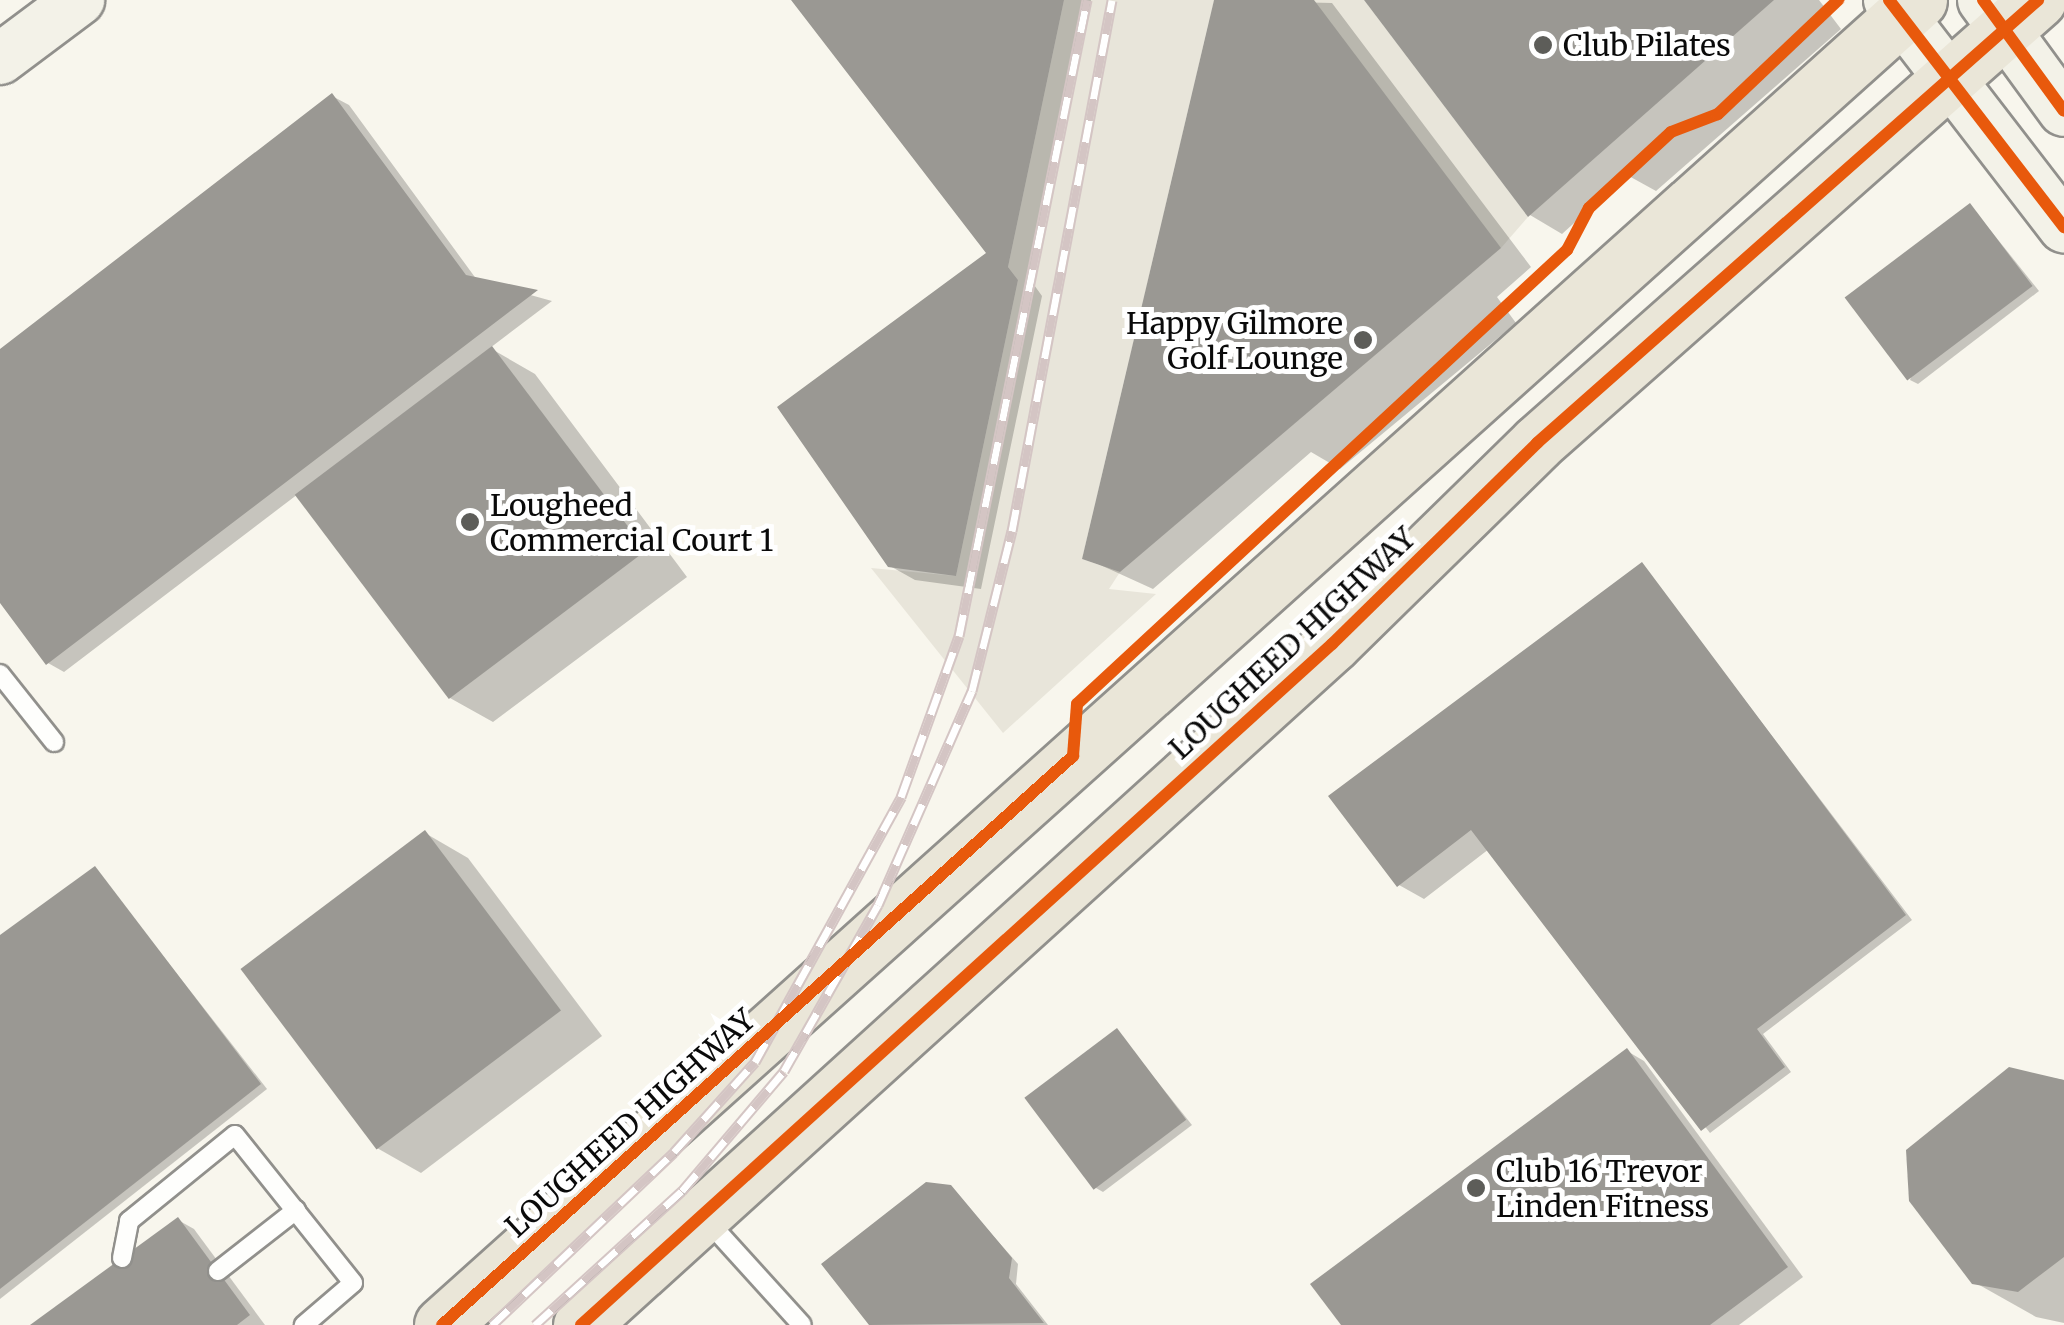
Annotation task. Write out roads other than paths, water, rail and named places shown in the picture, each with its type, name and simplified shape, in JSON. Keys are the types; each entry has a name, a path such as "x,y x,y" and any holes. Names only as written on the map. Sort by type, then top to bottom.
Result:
{"main road":[{"name":"LOUGHEED HIGHWAY","path":"442,1325 1903,5"},
{"name":"LOUGHEED HIGHWAY","path":"582,1325 1332,644 1536,443 1948,77 2008,10"}],"street":[{"path":"0,59 79,0"},
{"path":"1903,5 1948,77 2064,227"},
{"path":"2008,10 2064,112"}],"lane":[{"path":"0,674 54,742"},
{"path":"122,1258 129,1221 235,1135 353,1283 304,1325"},
{"path":"218,1271 296,1210"},
{"path":"702,1216 802,1325"}],"railway":[{"path":"492,1325 674,1152 755,1062 901,797 959,636 1087,0"},
{"path":"535,1325 682,1191 784,1071 878,905 972,691 1012,531 1112,0"}],"place":[{"name":"Club Pilates","path":"1543,45"},
{"name":"Happy Gilmore Golf Lounge","path":"1363,340"},
{"name":"Lougheed Commercial Court 1","path":"470,522"},
{"name":"Club 16 Trevor Linden Fitness","path":"1476,1188"}]}
